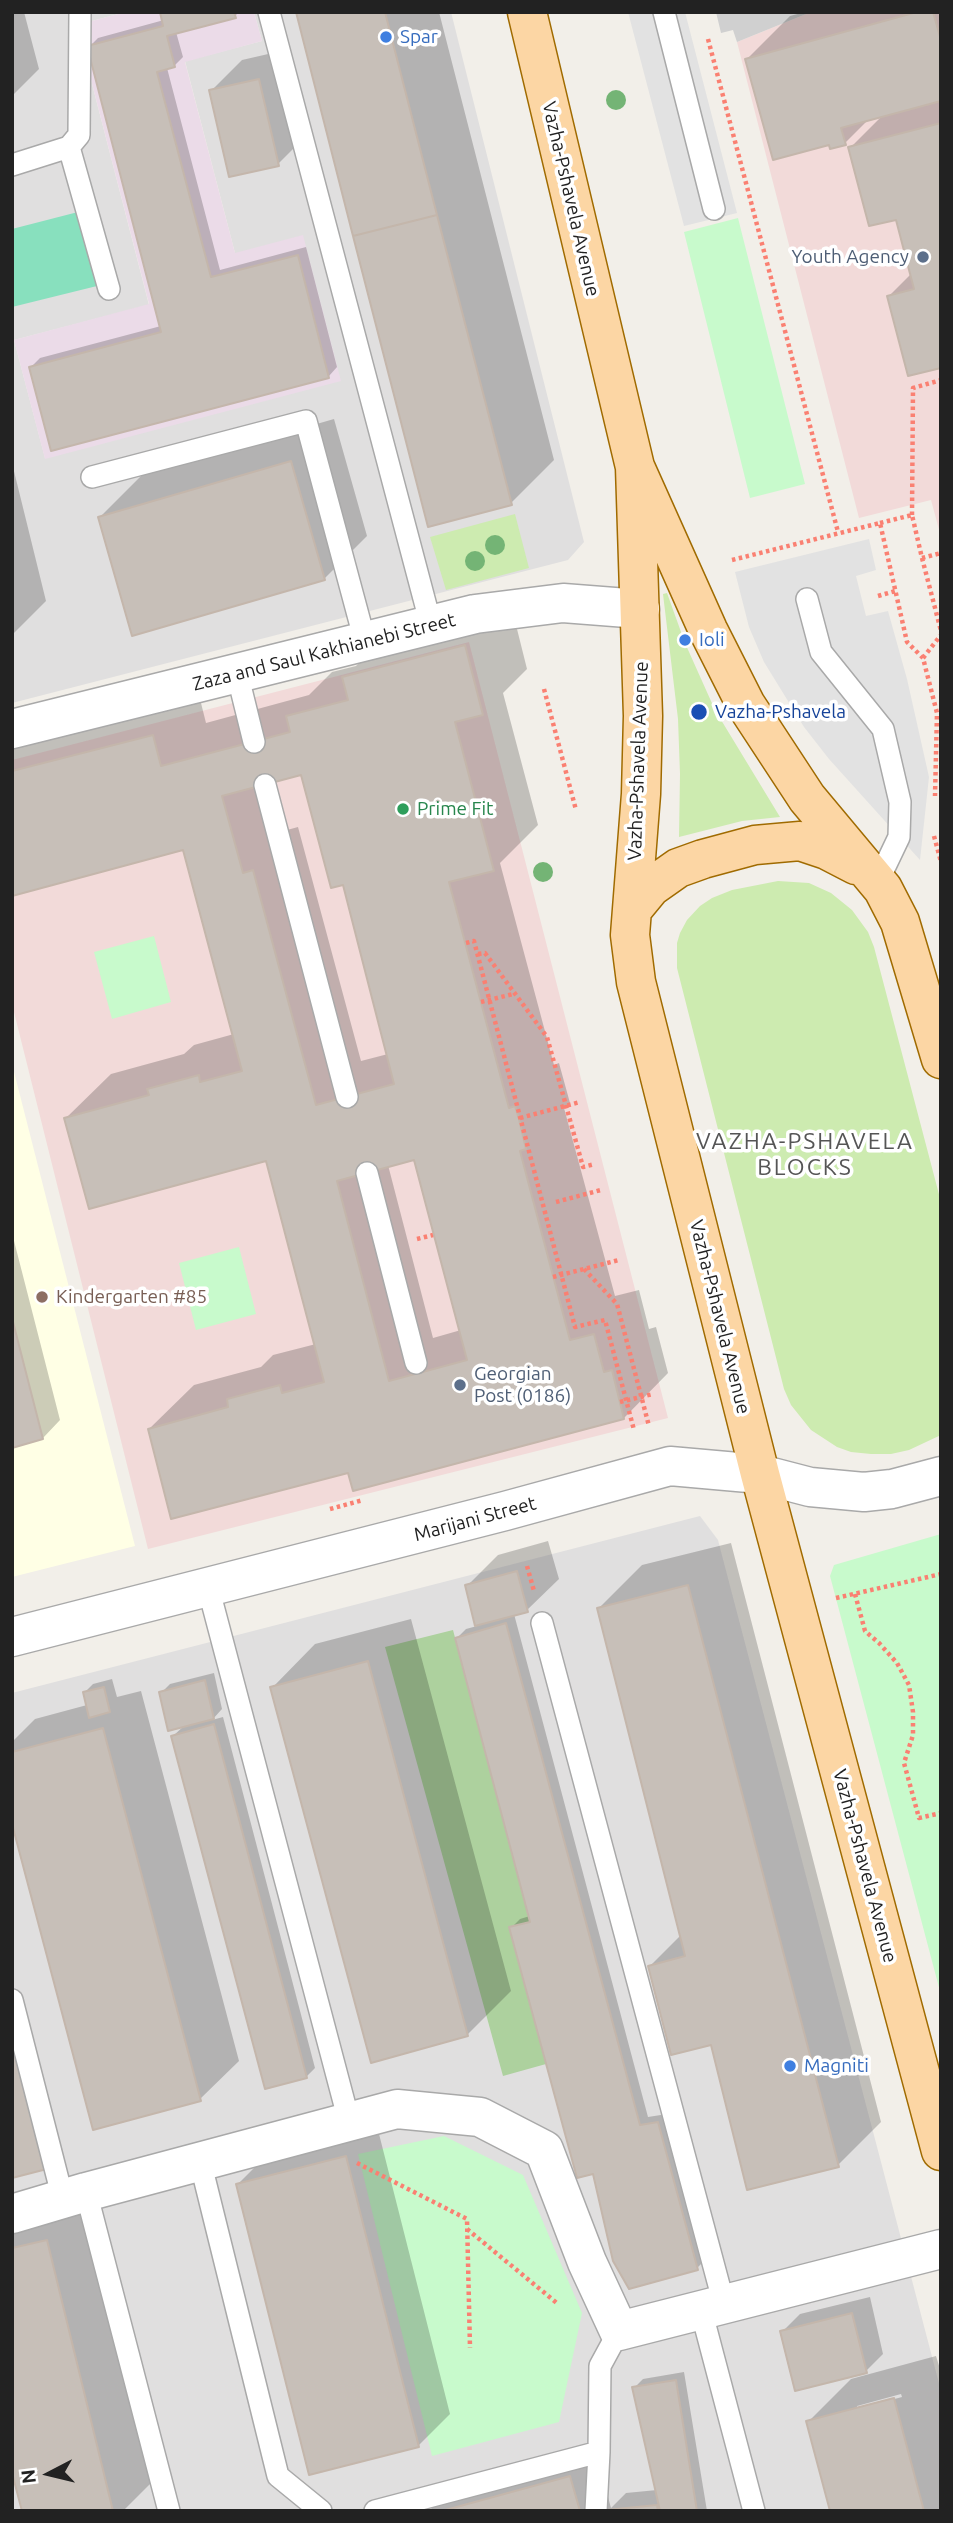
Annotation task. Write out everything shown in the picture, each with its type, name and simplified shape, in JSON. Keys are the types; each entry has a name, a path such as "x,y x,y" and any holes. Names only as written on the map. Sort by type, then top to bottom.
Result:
{"main road":[{"name":"Vazha-Pshavela Avenue","path":"527,12 635,467 708,630 746,705 807,798 875,878 900,922 941,1059"},
{"name":"Vazha-Pshavela Avenue","path":"635,467 643,716 641,794 630,935 643,1016 761,1474 941,2151"},
{"path":"632,910 651,887 678,868 725,852 772,842 788,840 812,844 847,859 875,878"}],"street":[{"name":"Zaza and Saul Kakhianebi Street","path":"12,729 475,614 564,603 640,609"},
{"name":"Marijani Street","path":"12,1637 670,1466 761,1474 810,1487 864,1492 892,1489 941,1476"},
{"path":"12,2214 397,2109 480,2118 544,2150 587,2262 620,2331 941,2249"}],"lane":[{"path":"12,165 69,148 79,135 80,12"},
{"path":"269,12 431,625"},
{"path":"664,12 714,209"},
{"path":"69,148 109,289"},
{"path":"92,477 306,421 365,641"},
{"path":"807,599 821,652 883,729 900,802 899,838 875,878"},
{"path":"237,673 254,742"},
{"path":"265,785 347,1097"},
{"path":"367,1173 416,1363"},
{"path":"208,1587 349,2121"},
{"path":"542,1623 713,2307 754,2511"},
{"path":"12,2000 75,2195 169,2511"},
{"path":"200,2161 278,2476 321,2511"},
{"path":"596,2511 600,2366 620,2331"},
{"path":"375,2511 599,2452"}],"path":[{"path":"705,26 838,532"},
{"path":"923,658 941,633 912,515 913,388 941,380"},
{"path":"733,560 912,515"},
{"path":"880,523 907,642 923,658 939,712 935,809"},
{"path":"922,558 941,553"},
{"path":"878,596 895,592"},
{"path":"544,689 576,810"},
{"path":"934,823 934,836 941,862"},
{"path":"466,943 474,941 478,954 575,1327 605,1320 623,1402 635,1430"},
{"path":"478,954 485,953 547,1037 583,1167 594,1164"},
{"path":"481,1002 513,994"},
{"path":"520,1118 580,1102"},
{"path":"556,1202 601,1190"},
{"path":"553,1277 619,1260"},
{"path":"584,1269 617,1304 649,1426"},
{"path":"623,1402 653,1394"},
{"path":"330,1509 363,1500"},
{"path":"835,1599 941,1574"},
{"path":"855,1594 865,1632 897,1663 908,1685 913,1712 913,1735 904,1763 919,1818 941,1813"},
{"path":"357,2163 467,2219 470,2348"},
{"path":"467,2228 566,2310"}],"shaded area":[{"path":"12,12 126,12 88,22 83,49 149,305 14,340 45,458 235,253 185,61 262,41 254,12 451,12 584,542 568,560 12,703"},
{"path":"126,12 254,12 262,41 185,62 235,253 303,235 341,381 45,459 14,340 149,304 83,49 88,22"},
{"path":"628,12 685,12 737,213 684,226"},
{"path":"716,12 811,12 737,42 733,30 721,33"},
{"path":"811,12 941,12 941,537 931,500 859,518 737,42"},
{"path":"869,539 876,570 856,576 866,616 888,611 907,679 929,777 920,860 829,759 804,727 764,662 749,627 735,572"},
{"path":"469,642 668,1418 148,1549 12,1004 12,760"},
{"name":"Kindergarten #85","path":"12,1064 135,1546 12,1577"},
{"path":"700,1516 718,1540 941,2391 941,2511 12,2511 12,1693"}],"green space":[{"path":"78,212 97,286 12,307 12,229"},
{"path":"738,218 805,484 750,498 684,232"},
{"path":"515,514 529,568 446,590 430,537"},
{"path":"667,593 685,643 715,710 780,817 742,821 679,837 678,719 663,594"},
{"path":"778,881 809,883 831,893 852,910 868,932 941,1202 941,1435 909,1450 891,1454 851,1452 837,1447 811,1430 791,1405 784,1389 677,968 677,943 680,933 687,920 700,906 732,890"},
{"path":"154,936 171,1002 112,1019 94,952"},
{"path":"239,1247 256,1314 196,1330 179,1263"},
{"path":"941,1534 941,1995 830,1576 834,1565"},
{"path":"453,1630 530,1922 509,1928 546,2064 503,2076 385,1647"},
{"path":"444,2136 523,2175 582,2313 559,2422 432,2456 358,2154"}],"building":[{"path":"160,12 234,12 236,18 167,36 175,67 157,72 211,277 298,255 329,378 51,451 29,367 161,332 87,46 163,26"},
{"path":"296,12 385,12 437,215 353,236"},
{"path":"917,12 933,12 941,40 941,101 841,128 846,145 830,149 829,145 773,160 745,59"},
{"path":"259,79 279,166 229,177 209,90"},
{"name":"Youth Agency","path":"941,123 941,368 908,376 887,296 914,289 896,220 869,226 848,147"},
{"path":"437,215 512,505 428,527 353,236"},
{"path":"291,461 325,580 132,636 98,517"},
{"path":"465,645 483,715 455,722 494,871 449,882 509,1108 515,1106 519,1119 526,1149 520,1151 570,1340 594,1334 604,1372 612,1370 624,1419 353,1491 348,1473 171,1519 148,1429 228,1407 227,1399 280,1385 282,1393 324,1382 266,1161 89,1209 64,1118 149,1095 147,1089 199,1075 200,1082 242,1071 183,850 12,896 12,771 153,735 161,766 290,732 286,716 348,700 342,677","holes":["301,775 331,888 343,885 394,1084 316,1105 253,870 243,873 222,796","414,1160 467,1360 389,1381 337,1181"]},
{"path":"12,1318 43,1439 12,1448"},
{"path":"517,1571 528,1612 475,1626 465,1585"},
{"path":"688,1585 839,2167 747,2190 711,2045 671,2055 648,1966 685,1956 597,1608"},
{"path":"506,1623 640,2125 658,2122 698,2270 629,2289 613,2261 593,2174 577,2178 509,1927 530,1922 455,1638"},
{"path":"368,1661 468,2036 371,2063 270,1687"},
{"path":"205,1680 214,1719 168,1731 159,1692"},
{"path":"104,1687 110,1712 89,1718 83,1692"},
{"path":"214,1724 307,2078 265,2089 171,1736"},
{"path":"103,1728 201,2101 93,2130 12,1824 12,1752"},
{"path":"12,2035 47,2169 12,2178"},
{"path":"346,2156 419,2447 309,2475 236,2184"},
{"path":"47,2240 113,2511 22,2511 12,2473 12,2248"},
{"path":"852,2313 867,2373 795,2391 780,2331"},
{"path":"676,2380 697,2511 660,2511 632,2387"},
{"path":"894,2398 924,2511 830,2511 806,2421"},
{"path":"570,2476 580,2511 442,2511"},
{"path":"657,2505 658,2511 606,2510"}],"place":[{"name":"Spar","path":"386,37"},
{"name":"Youth Agency","path":"923,257"},
{"name":"Ioli","path":"685,640"},
{"name":"Vazha-Pshavela","path":"699,712"},
{"name":"Prime Fit","path":"403,809"},
{"name":"Kindergarten #85","path":"42,1297"},
{"name":"Georgian Post (0186)","path":"460,1385"},
{"name":"Magniti","path":"790,2066"}],"district":[{"name":"VAZHA-PSHAVELA BLOCKS","path":"805,1154"}]}
